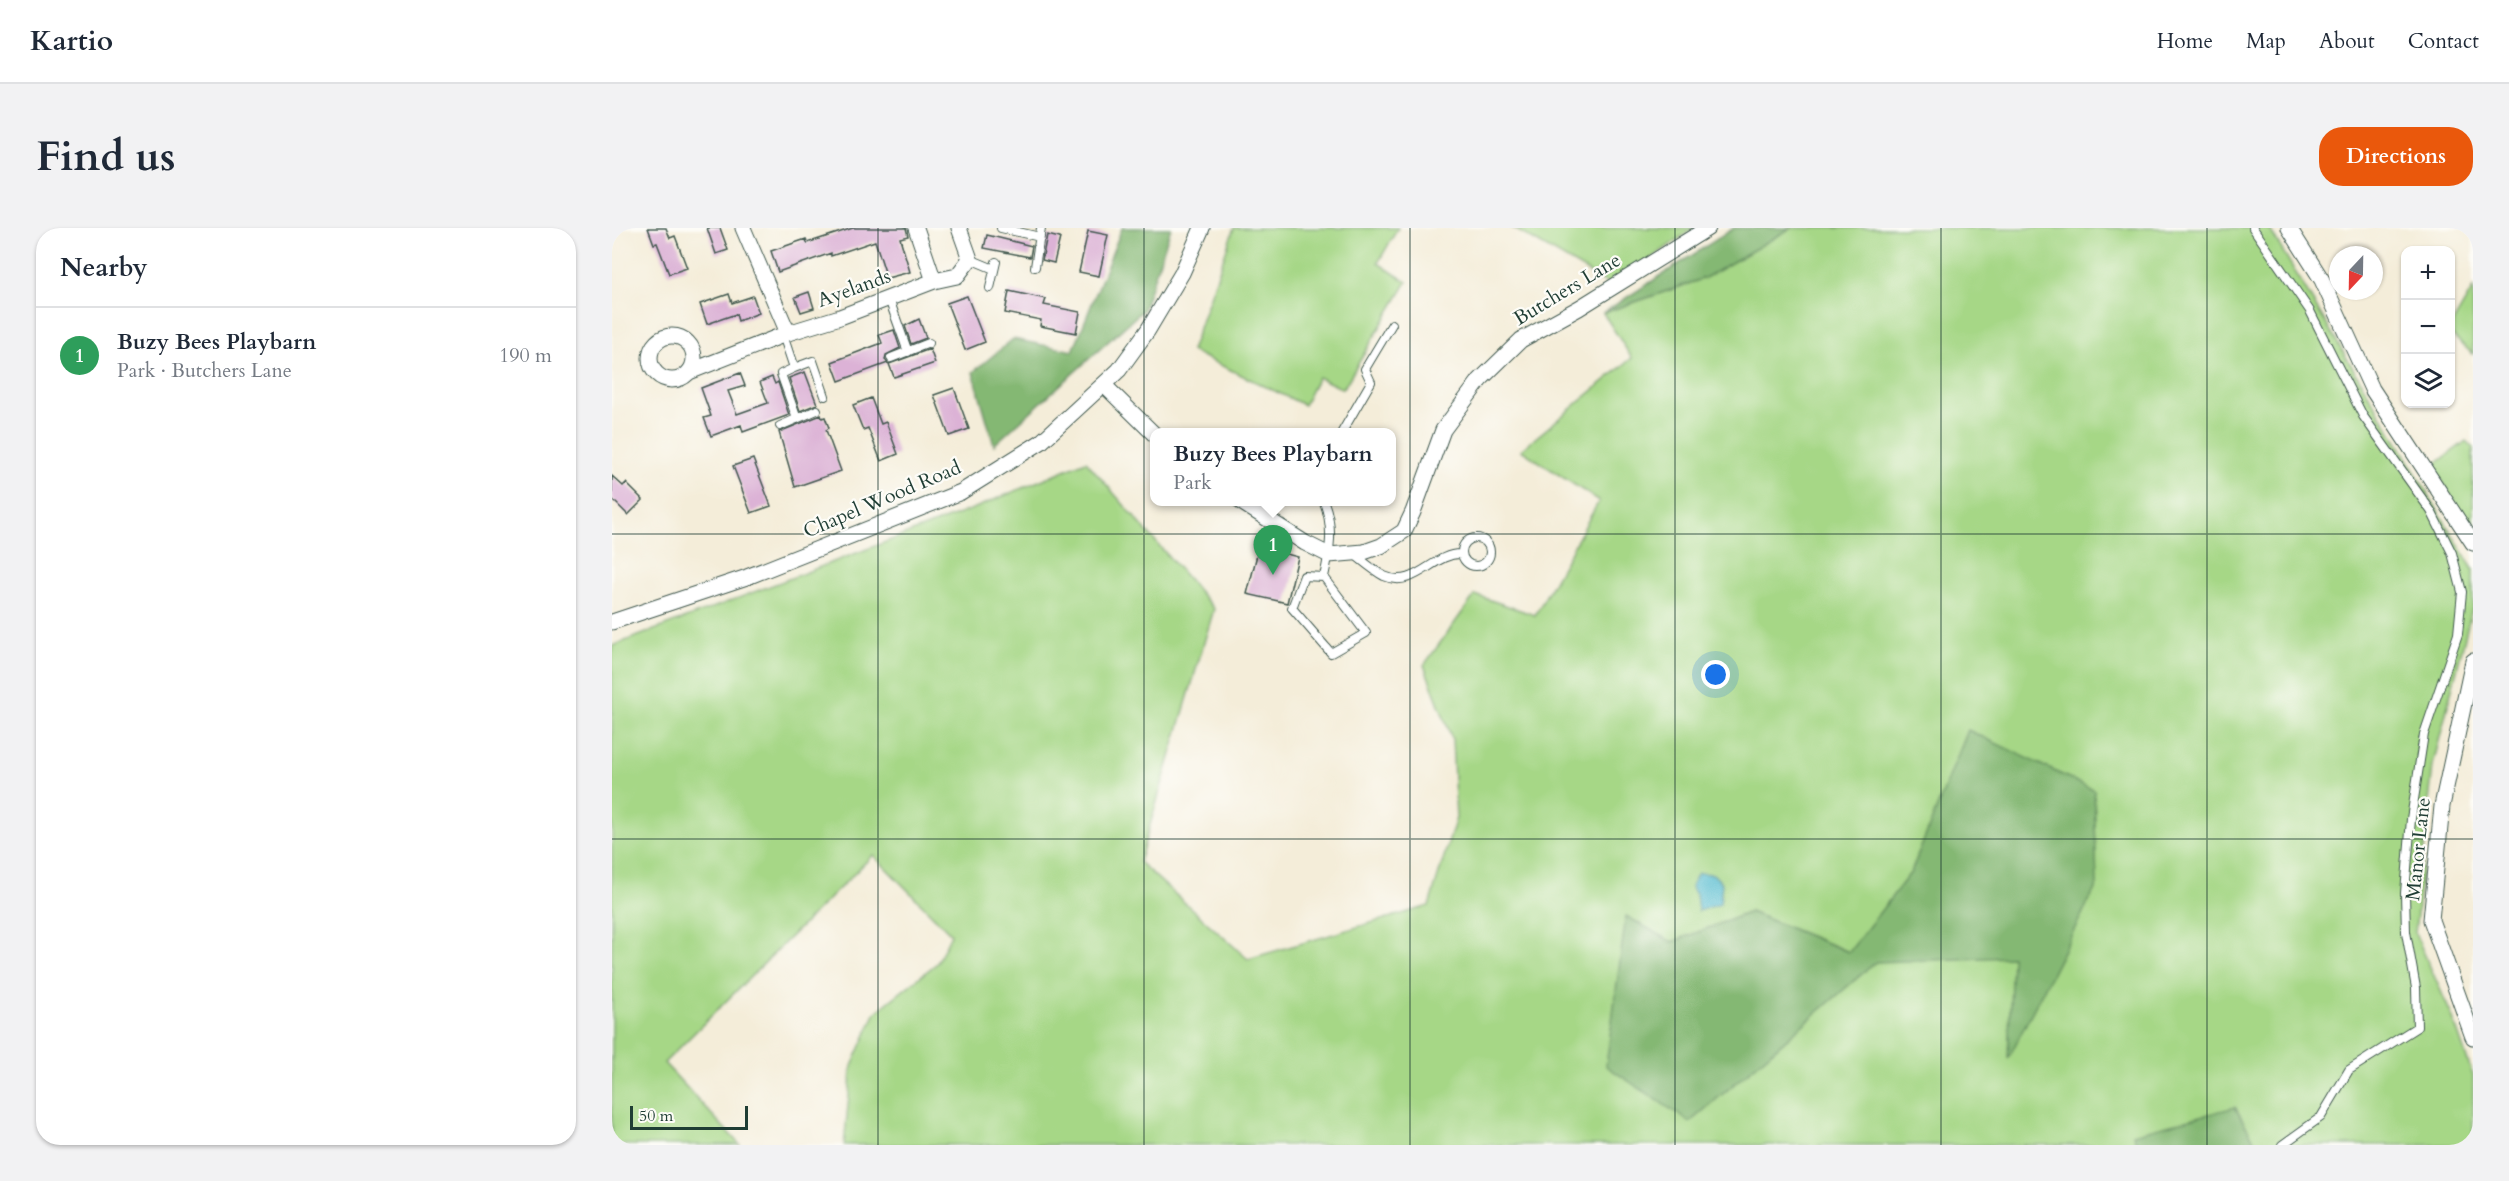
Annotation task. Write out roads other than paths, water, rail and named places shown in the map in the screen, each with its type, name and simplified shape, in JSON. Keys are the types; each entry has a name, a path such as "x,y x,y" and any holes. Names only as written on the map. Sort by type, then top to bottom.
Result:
{"street":[{"path":"743,228 786,334"},
{"path":"916,228 934,281"},
{"path":"959,228 970,259"},
{"name":"Chapel Wood Road","path":"612,622 747,577 961,492 1041,442 1119,370 1148,330 1182,273 1202,228"},
{"name":"Butchers Lane","path":"1329,555 1352,553 1380,546 1404,531 1443,430 1480,380 1521,340 1579,308 1708,228"},
{"path":"2289,228 2322,280 2372,389 2473,543"},
{"name":"Ayelands","path":"690,372 786,334 934,281 957,276 970,259"},
{"path":"1104,385 1150,429"},
{"path":"1249,506 1305,543 1329,555"},
{"name":"Manor Lane","path":"2473,661 2442,806 2432,920 2473,1037"}],"lane":[{"path":"1001,228 1041,232 1035,267"},
{"path":"2253,228 2310,311 2363,416 2431,511 2452,553 2462,592 2458,634 2424,734 2411,819 2405,893 2406,932 2416,988 2417,1027 2349,1070 2321,1117 2282,1145"},
{"path":"970,259 995,266 990,288"},
{"path":"889,299 908,352"},
{"path":"1344,428 1371,382 1365,369 1392,324"},
{"path":"786,334 794,368"},
{"path":"891,358 929,343"},
{"path":"797,419 781,374 813,362 825,396"},
{"path":"780,426 817,410"},
{"path":"1324,577 1304,576 1292,608 1331,653 1366,633 1324,577 1332,531 1326,506"},
{"path":"1352,553 1384,576 1401,578 1410,578 1445,556 1461,554"}],"water":[{"path":"1698,873 1713,874 1722,883 1720,904 1698,911 1696,895 1691,886"}],"place":[{"name":"Buzy Bees Playbarn","path":"1273,575"}]}
